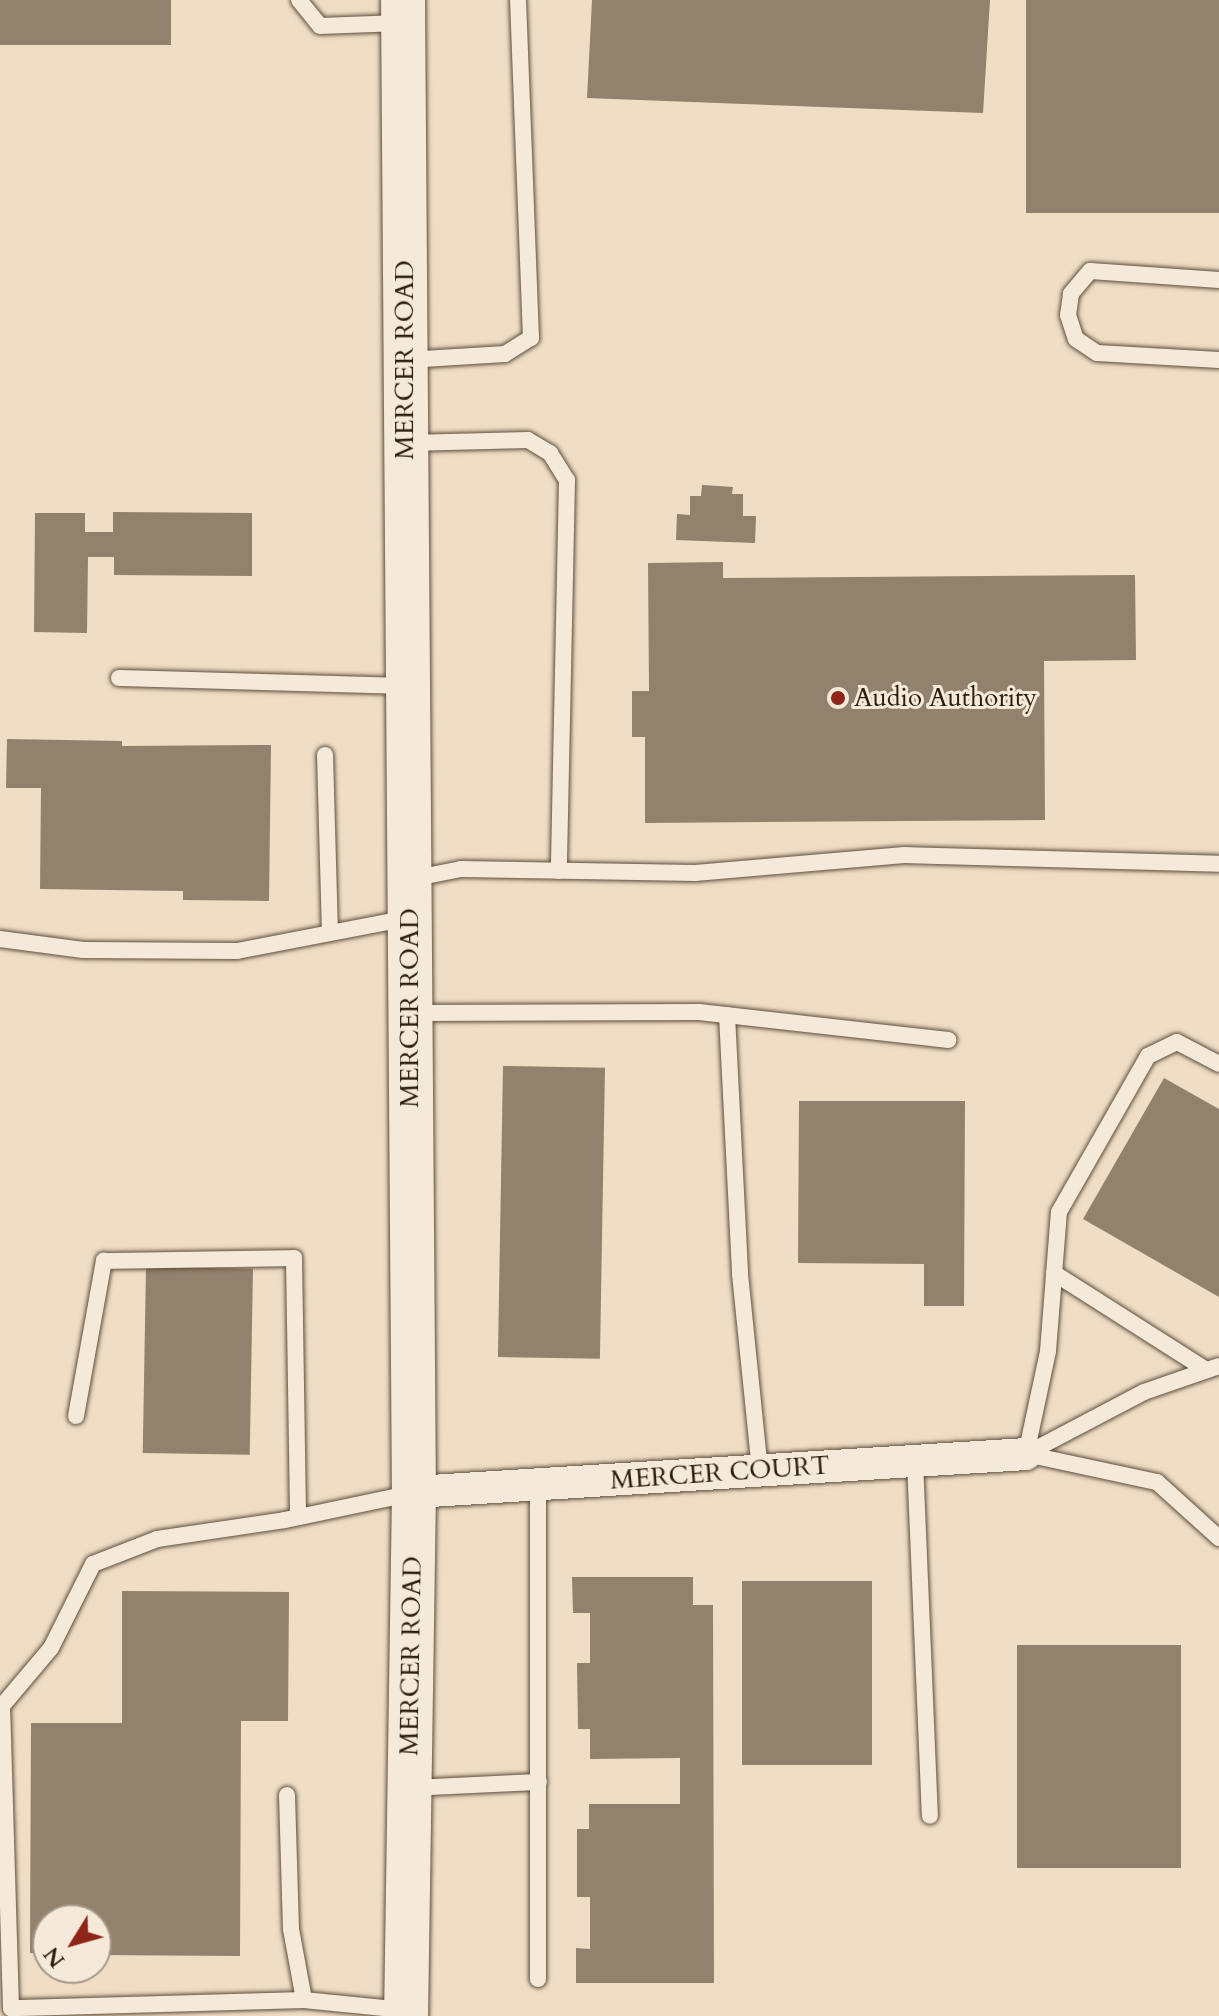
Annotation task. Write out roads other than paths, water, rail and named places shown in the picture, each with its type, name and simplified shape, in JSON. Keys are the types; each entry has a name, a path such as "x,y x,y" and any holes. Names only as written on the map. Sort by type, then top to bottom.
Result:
{"street":[{"name":"MERCER ROAD","path":"403,11 414,1492 406,2013"},
{"name":"MERCER COURT","path":"414,1492 1026,1454"}],"lane":[{"path":"299,0 320,26 403,11"},
{"path":"405,360 505,354 531,338 518,0"},
{"path":"1219,280 1090,271 1071,294 1068,315 1076,339 1097,353 1219,360"},
{"path":"406,443 528,440 550,453 567,480 559,871"},
{"path":"119,678 408,686"},
{"path":"325,755 330,931"},
{"path":"0,939 83,950 237,951 330,931 410,899 461,869 695,873 904,855 1219,864"},
{"path":"410,1012 727,1015 948,1040"},
{"path":"727,1015 740,1274 760,1471"},
{"path":"1026,1454 1048,1351 1059,1212 1148,1056 1177,1042 1219,1064"},
{"path":"76,1416 104,1261 294,1258 298,1517"},
{"path":"1054,1273 1212,1368"},
{"path":"1026,1454 1144,1392 1212,1368"},
{"path":"1026,1454 1157,1482 1219,1538"},
{"path":"915,1461 930,1816"},
{"path":"538,1485 538,1979"},
{"path":"406,2013 304,2000 11,2008 2,1706 51,1648 93,1564 157,1539 298,1517 414,1492"},
{"path":"409,1788 539,1782"},
{"path":"287,1795 291,1929 304,2000"}],"place":[{"name":"Audio Authority","path":"838,698"}]}
